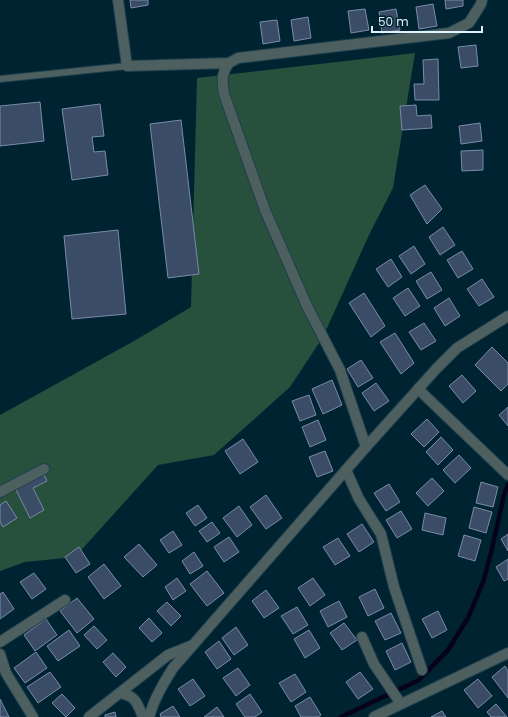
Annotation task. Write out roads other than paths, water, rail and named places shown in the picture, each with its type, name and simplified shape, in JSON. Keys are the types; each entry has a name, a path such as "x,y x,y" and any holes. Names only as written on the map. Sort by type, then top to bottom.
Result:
{"street":[{"path":"118,0 127,66 229,63"},
{"path":"366,447 340,370 307,306 262,203 224,94 221,79 224,70 229,63 238,58 449,33 469,23 482,0"},
{"path":"149,717 160,688 173,668 366,447 457,348 508,316"},
{"path":"418,389 508,475"},
{"path":"0,492 44,468"},
{"path":"346,470 360,500 381,534 394,587 422,670"},
{"path":"0,642 65,600"},
{"path":"362,636 374,664 401,704"},
{"path":"89,717 168,655 193,645"},
{"path":"374,717 508,653"},
{"path":"0,655 6,673 33,717"},
{"path":"120,693 133,698 143,717"}],"lane":[{"path":"0,79 127,66"}],"waterway":[{"path":"341,717 419,680 448,650 468,618 483,582 508,484"}]}
